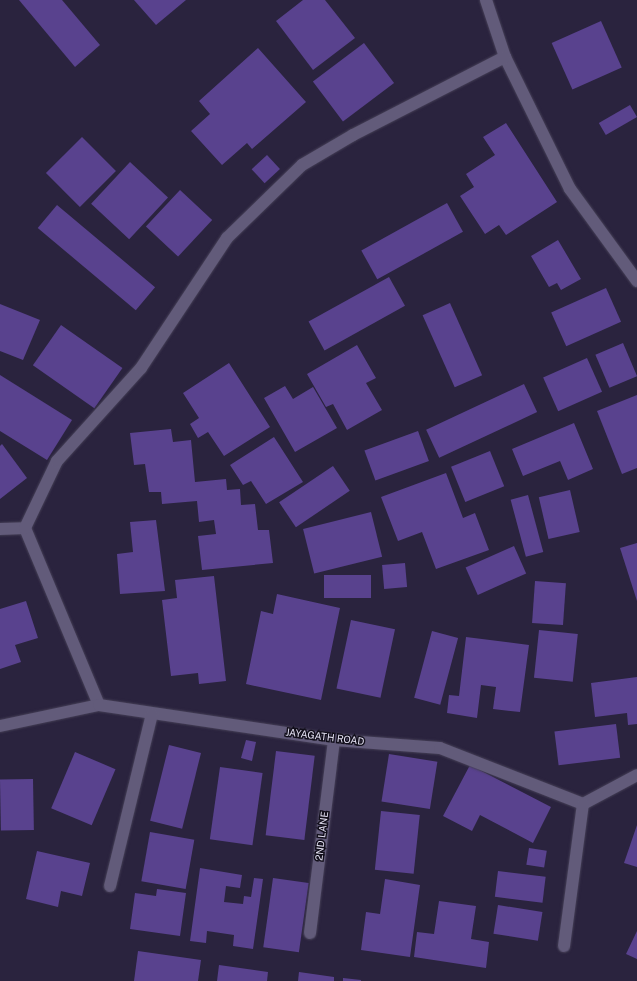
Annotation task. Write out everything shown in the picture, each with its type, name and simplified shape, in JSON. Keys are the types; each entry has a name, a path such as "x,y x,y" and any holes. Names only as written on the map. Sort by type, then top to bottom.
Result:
{"street":[{"path":"486,0 505,57 570,189 637,281"},
{"path":"99,705 25,528 57,461 141,368 227,238 302,165 352,135 505,57"},
{"path":"0,529 25,528"},
{"name":"JAYAGATH ROAD","path":"0,726 99,705 334,740 440,748 582,804"},
{"path":"110,886 152,714"},
{"name":"2ND LANE","path":"310,933 334,740"},
{"path":"564,946 582,804 637,776"}],"building":[{"path":"19,0 62,0 100,45 75,67"},
{"path":"134,0 186,0 156,25"},
{"path":"303,0 325,0 355,38 313,70 276,21"},
{"path":"601,21 622,68 572,90 552,43"},
{"path":"364,43 394,83 343,121 313,82"},
{"path":"258,48 306,102 252,149 247,143 222,165 191,131 210,114 199,101"},
{"path":"630,105 637,117 606,135 599,123"},
{"path":"506,123 557,202 506,235 499,225 485,234 460,196 474,187 466,174 495,155 483,137"},
{"path":"82,137 116,171 80,207 46,173"},
{"path":"267,155 280,169 265,183 252,169"},
{"path":"130,162 168,197 129,239 91,204"},
{"path":"180,190 212,220 178,257 146,227"},
{"path":"447,203 463,232 377,279 361,251"},
{"path":"57,205 155,287 136,310 38,228"},
{"path":"558,240 581,279 561,290 557,283 549,287 531,256"},
{"path":"389,277 405,306 325,350 309,322"},
{"path":"606,288 621,322 566,346 551,312"},
{"path":"450,303 482,375 455,387 423,315"},
{"path":"0,304 40,320 23,360 0,351"},
{"path":"61,325 122,368 94,408 33,365"},
{"path":"623,343 637,376 609,388 595,355"},
{"path":"357,345 376,378 366,383 382,410 347,430 333,404 326,407 307,374"},
{"path":"587,358 602,392 558,411 543,378"},
{"path":"229,363 270,427 224,456 208,432 198,438 190,424 199,418 183,393"},
{"path":"0,375 72,420 47,460 0,431"},
{"path":"524,384 537,412 439,458 426,430"},
{"path":"285,386 293,399 313,387 337,428 295,452 264,398"},
{"path":"637,395 637,468 622,474 597,411"},
{"path":"574,423 593,469 568,480 560,461 523,476 512,449"},
{"path":"171,429 173,442 191,440 195,482 226,479 227,490 240,489 241,505 255,504 258,530 269,530 273,563 202,570 198,536 216,534 214,520 199,522 197,501 162,504 161,492 149,492 145,464 134,465 130,433"},
{"path":"418,431 429,461 375,481 364,450"},
{"path":"274,437 303,482 266,504 251,481 243,485 230,465"},
{"path":"2,444 27,478 0,499 0,446"},
{"path":"490,451 504,486 465,502 451,467"},
{"path":"333,466 350,491 296,527 279,502"},
{"path":"446,473 463,518 475,513 489,550 436,569 422,532 398,541 381,497"},
{"path":"570,490 580,532 548,539 539,497"},
{"path":"528,495 543,552 526,557 511,500"},
{"path":"371,512 382,557 314,574 303,529"},
{"path":"156,520 165,591 120,594 117,554 133,552 130,522"},
{"path":"637,543 637,601 620,548"},
{"path":"514,546 526,573 478,595 466,568"},
{"path":"405,563 407,587 384,589 382,565"},
{"path":"324,575 371,575 371,598 324,598"},
{"path":"214,576 226,681 199,684 198,673 171,676 162,600 177,598 175,580"},
{"path":"535,581 566,583 563,625 532,623"},
{"path":"277,594 340,608 321,700 246,684 261,611 273,614"},
{"path":"26,601 38,638 15,645 21,662 0,669 0,609"},
{"path":"351,620 395,629 380,698 336,688"},
{"path":"539,630 578,634 573,682 534,678"},
{"path":"432,631 458,638 440,705 414,698"},
{"path":"466,637 529,645 520,712 493,709 496,687 481,685 477,718 447,713 449,695 459,696"},
{"path":"637,677 637,724 628,725 627,713 595,717 591,683"},
{"path":"616,724 620,758 559,765 554,732"},
{"path":"246,740 256,742 252,761 241,758"},
{"path":"169,745 201,753 182,829 150,821"},
{"path":"276,751 315,756 304,840 266,835"},
{"path":"75,752 116,769 92,825 51,808"},
{"path":"389,754 437,762 430,809 381,801"},
{"path":"470,765 551,807 533,843 480,815 472,831 443,816"},
{"path":"220,767 263,773 252,845 210,839"},
{"path":"33,779 34,830 1,831 0,780"},
{"path":"381,811 420,815 414,874 375,870"},
{"path":"637,825 637,867 624,863"},
{"path":"150,832 194,840 186,889 141,881"},
{"path":"529,848 547,851 544,868 526,865"},
{"path":"37,851 90,863 82,896 61,891 58,907 26,899"},
{"path":"200,868 242,875 240,888 226,886 224,902 243,904 244,896 251,897 254,878 263,879 253,949 233,946 234,935 207,931 206,943 190,941"},
{"path":"498,871 546,877 542,903 495,897"},
{"path":"273,878 309,883 299,952 263,947"},
{"path":"385,879 420,885 410,957 361,950 366,912 380,914"},
{"path":"157,889 186,893 180,936 130,929 135,893 156,896"},
{"path":"439,901 476,906 471,939 489,942 486,968 414,957 417,932 434,934"},
{"path":"498,905 542,912 538,941 493,934"},
{"path":"637,931 637,959 626,954"},
{"path":"138,951 201,960 198,981 134,981"},
{"path":"219,965 268,972 267,981 217,981"},
{"path":"299,972 334,977 334,981 298,981"},
{"path":"343,978 361,980 361,981 343,981"}]}
